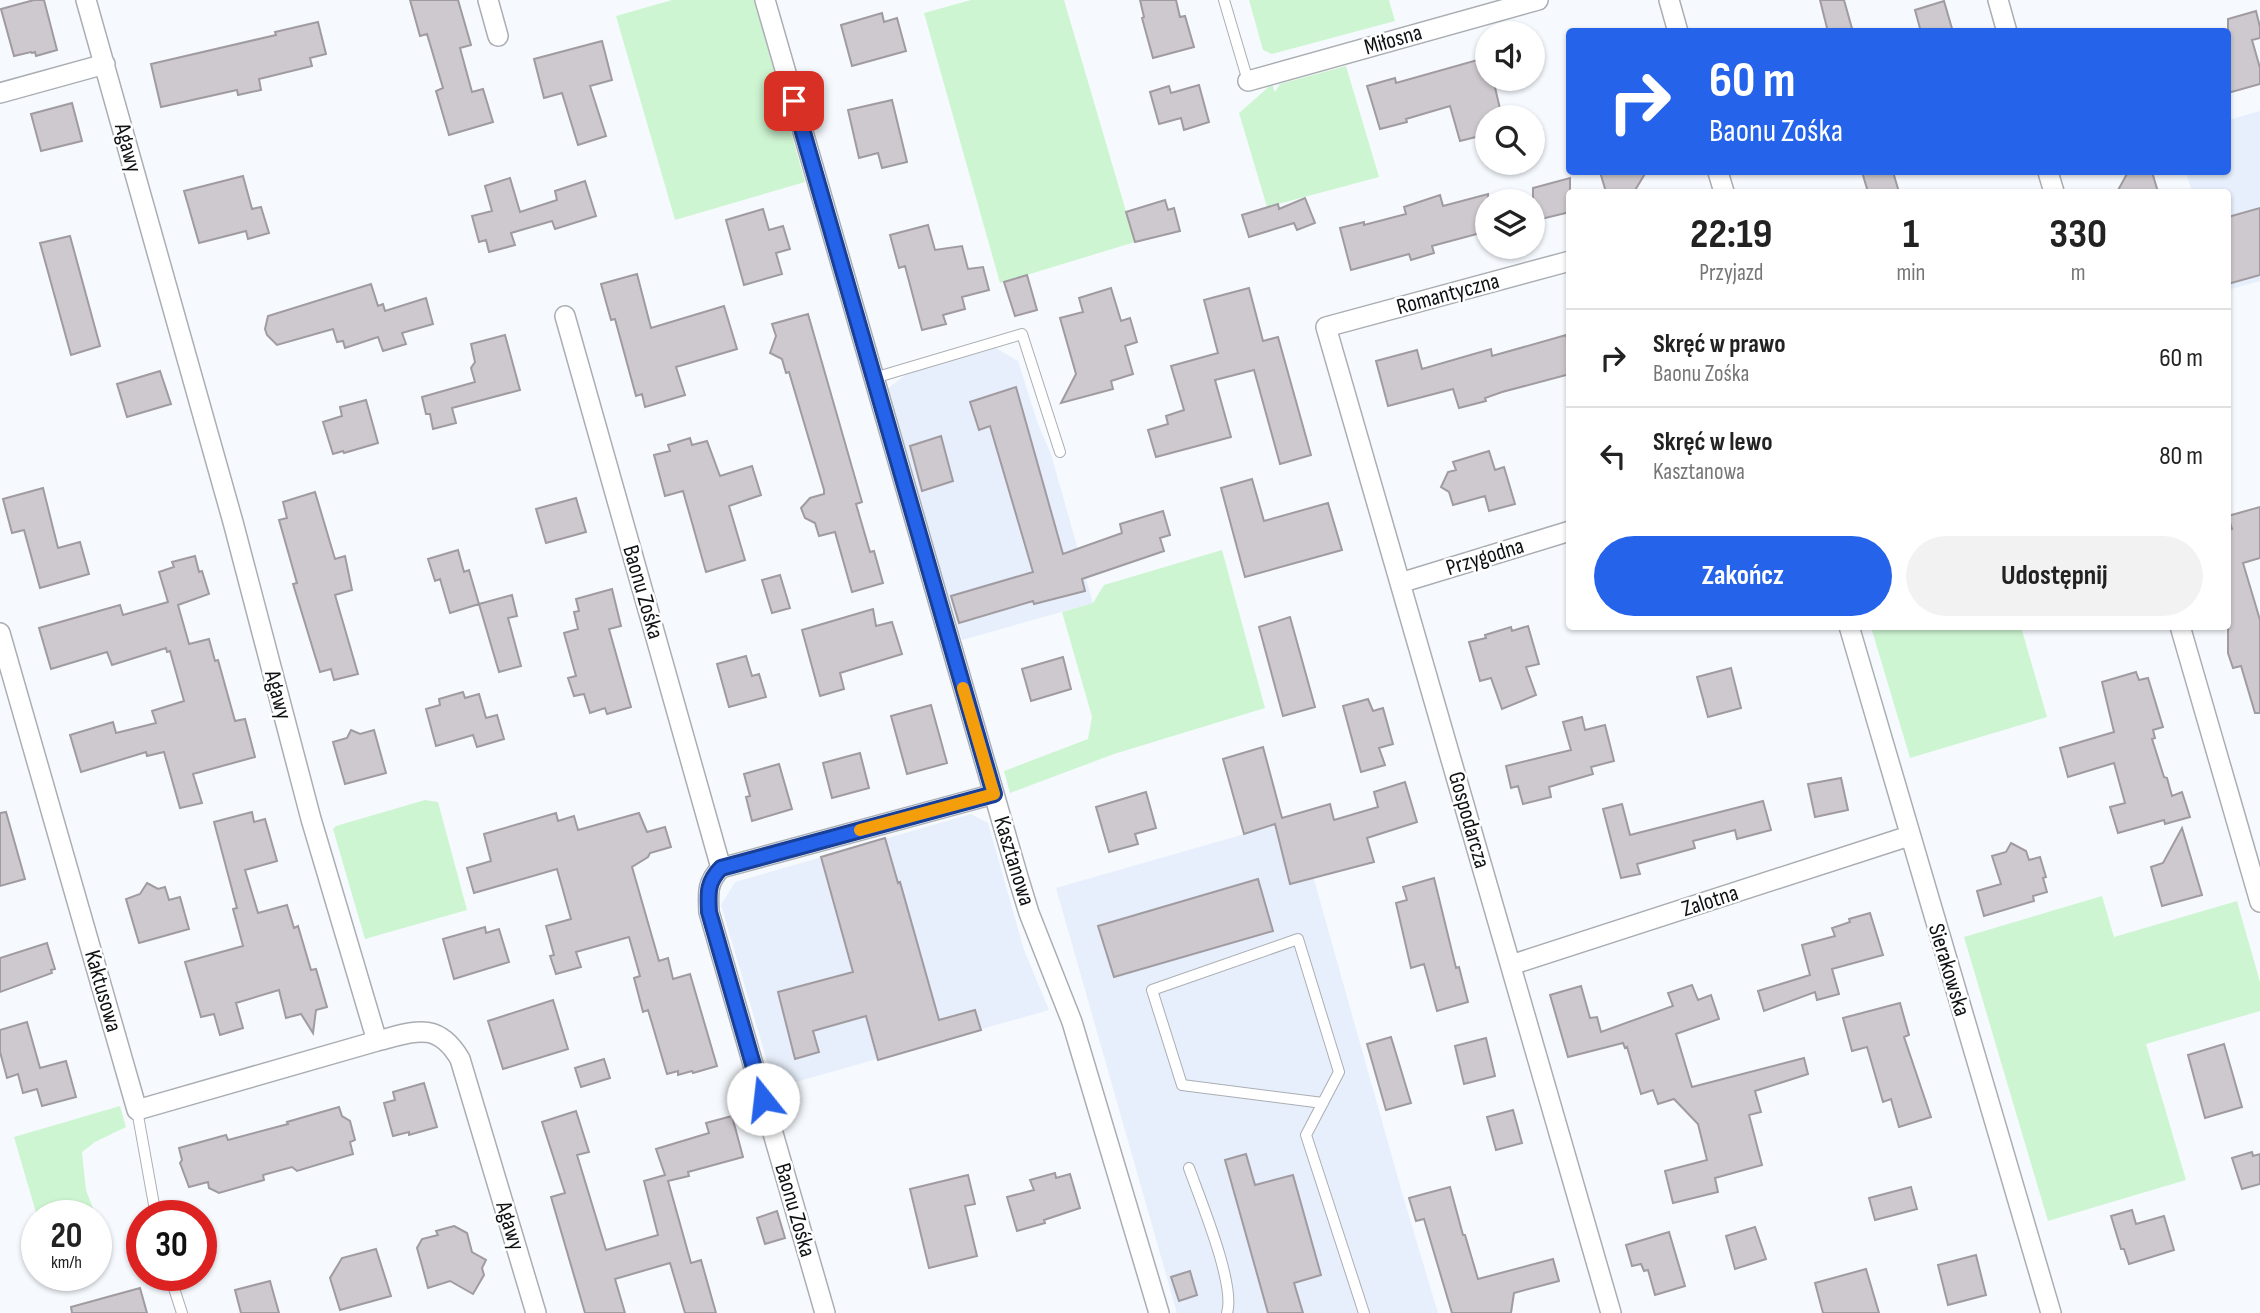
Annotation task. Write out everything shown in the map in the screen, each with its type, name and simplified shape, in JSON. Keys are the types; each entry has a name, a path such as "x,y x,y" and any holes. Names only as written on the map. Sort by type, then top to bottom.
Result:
{"street":[{"name":"Agawy","path":"86,0 233,522 311,819 377,1041 427,1031 452,1045 460,1059 536,1313"},
{"path":"488,0 498,36"},
{"name":"Kasztanowa","path":"765,0 1029,913 1072,1022 1159,1313"},
{"name":"Miłosna","path":"1248,80 1538,0"},
{"path":"1669,0 1677,28"},
{"path":"1998,0 2006,28"},
{"path":"0,93 105,64"},
{"name":"Romantyczna","path":"1326,327 1566,262"},
{"name":"Baonu Zośka","path":"565,316 721,868 711,878 708,892 709,912 825,1313"},
{"name":"Gospodarcza","path":"1326,327 1611,1313"},
{"name":"Przygodna","path":"1400,583 1566,532"},
{"name":"Sierakowska","path":"1850,630 2051,1313"},
{"path":"2181,630 2260,902"},
{"name":"Kaktusowa","path":"0,633 137,1110"},
{"path":"721,868 994,794"},
{"name":"Zalotna","path":"1511,965 1909,836"},
{"path":"137,1110 377,1041"}],"lane":[{"path":"1224,0 1248,80"},
{"path":"874,378 1022,334 1060,452"},
{"path":"1323,1103 1182,1085 1152,990 1298,939 1339,1072 1323,1103 1306,1135 1364,1313"},
{"path":"137,1110 153,1200"},
{"path":"1189,1168 1228,1282 1227,1313"},
{"path":"175,1291 182,1313"}],"shaded area":[{"path":"2260,111 2260,281 2231,289 2231,189 2191,189 2187,175 2231,175 2231,119"},
{"path":"996,348 1018,361 1038,424 1051,454 1093,603 962,640 886,390 908,373"},
{"path":"971,814 988,823 1024,950 1049,1010 775,1088 721,905 735,882"},
{"path":"1297,819 1438,1313 1177,1313 1056,888"}],"green space":[{"path":"672,0 754,0 805,182 675,220 616,16"},
{"path":"971,0 1064,0 1135,242 1000,283 924,13"},
{"path":"1249,0 1389,0 1395,21 1272,54 1263,50"},
{"path":"1346,66 1379,177 1267,207 1239,113 1272,84 1275,92 1280,84"},
{"path":"1222,550 1265,708 1114,754 1010,793 1004,771 1088,739 1092,717 1062,612 1093,603 1104,585"},
{"path":"1872,630 2022,630 2047,717 1910,758"},
{"path":"425,800 438,802 467,910 365,939 333,829"},
{"path":"2102,896 2114,937 2237,901 2260,982 2260,1011 2146,1044 2186,1180 2048,1221 1964,937"},
{"path":"120,1106 126,1127 95,1142 82,1152 86,1190 90,1200 32,1200 14,1137"}],"building":[{"path":"44,0 57,50 36,56 35,52 31,52 14,56 1,9"},
{"path":"410,0 458,0 471,45 460,48 472,92 483,89 493,122 449,135 436,91 443,88 427,34 420,36"},
{"path":"1140,0 1176,0 1180,17 1185,16 1194,47 1153,58"},
{"path":"1820,0 1844,0 1852,28 1827,28"},
{"path":"1944,1 1952,28 1920,28 1915,10"},
{"path":"2256,11 2260,27 2260,38 2252,40 2260,68 2260,84 2231,92 2231,28 2228,28 2228,19"},
{"path":"882,13 884,22 897,18 906,51 852,66 841,25"},
{"path":"318,22 326,54 310,58 312,66 259,79 261,90 238,95 237,90 161,107 151,64 276,35 275,32"},
{"path":"602,41 612,80 590,86 606,136 578,145 562,93 544,98 534,59"},
{"path":"1475,61 1475,91 1496,91 1499,105 1475,105 1475,137 1460,141 1450,106 1380,129 1367,86 1395,78 1396,83"},
{"path":"1199,85 1209,122 1184,130 1181,118 1159,124 1150,92 1169,86 1171,93"},
{"path":"892,100 907,162 882,168 878,153 859,158 848,110"},
{"path":"72,103 82,141 41,151 31,114"},
{"path":"1601,175 1644,175 1636,189 1605,189"},
{"path":"1863,175 1894,175 1898,189 1867,189"},
{"path":"2126,175 2153,175 2157,189 2119,189"},
{"path":"243,176 252,209 261,207 269,233 248,239 246,231 199,243 184,191"},
{"path":"510,178 520,212 557,200 555,191 585,181 596,216 555,229 552,221 511,233 515,245 489,252 486,240 479,242 472,216 492,211 485,186"},
{"path":"1570,178 1570,189 1566,189 1566,213 1545,218 1545,189 1533,189"},
{"path":"1440,195 1443,206 1475,197 1475,234 1432,246 1434,253 1411,260 1409,254 1351,270 1340,228 1406,214 1404,207"},
{"path":"1305,198 1315,223 1297,230 1294,223 1249,237 1242,215 1278,204 1279,209"},
{"path":"1165,200 1168,210 1174,208 1180,231 1135,242 1126,212"},
{"path":"2260,208 2260,275 2231,283 2231,216"},
{"path":"763,209 769,230 783,226 790,249 776,253 782,274 744,285 726,220"},
{"path":"928,225 935,250 962,246 968,269 983,267 989,290 962,297 965,309 943,315 946,324 922,330 905,266 899,268 890,235"},
{"path":"70,236 100,346 71,355 40,243"},
{"path":"637,274 651,328 724,306 737,349 676,367 685,395 645,407 642,394 636,396 615,319 611,320 601,284"},
{"path":"1027,275 1037,310 1015,316 1004,282"},
{"path":"371,284 378,306 383,304 385,311 426,298 433,324 402,333 406,344 383,351 378,337 345,348 343,341 337,342 333,329 277,345 267,335 265,329 268,316"},
{"path":"1111,288 1121,321 1130,318 1137,342 1125,346 1133,374 1111,381 1113,389 1061,403 1076,374 1060,318 1083,312 1079,298"},
{"path":"1249,288 1263,341 1278,337 1311,455 1280,464 1254,370 1215,380 1231,437 1156,457 1148,430 1168,424 1166,416 1184,410 1171,366 1218,353 1204,300"},
{"path":"808,314 862,502 856,504 870,552 874,551 883,583 852,592 835,532 819,536 815,523 805,518 801,508 810,498 824,494 824,490 789,372 786,373 782,359 770,353 776,336 772,324"},
{"path":"505,335 520,390 452,408 456,423 433,429 422,397 475,382 471,368 475,362 471,344"},
{"path":"1566,335 1566,375 1502,392 1485,398 1486,401 1459,408 1453,389 1388,406 1376,361 1417,350 1422,369 1491,349 1492,356"},
{"path":"160,371 171,404 127,417 117,384"},
{"path":"1016,387 1063,554 1122,533 1120,524 1163,511 1170,535 1160,538 1164,551 1082,579 1085,591 1034,604 1033,601 959,623 951,596 1033,572 990,426 979,430 970,402"},
{"path":"366,400 378,443 333,454 323,422 342,416 340,407"},
{"path":"941,436 953,481 922,491 910,446"},
{"path":"690,438 692,445 707,441 720,476 752,466 761,495 729,506 745,560 706,572 683,491 665,496 654,455 670,451 668,445"},
{"path":"1489,451 1495,470 1504,467 1515,504 1489,511 1485,496 1453,505 1449,492 1441,487 1448,472 1456,470 1453,462"},
{"path":"1252,479 1264,521 1328,503 1342,550 1245,577 1221,488"},
{"path":"43,488 58,548 80,542 89,574 40,588 24,530 12,533 3,499"},
{"path":"315,492 335,559 345,556 352,590 335,595 358,674 334,680 331,669 320,672 293,584 297,583 279,520 287,518 283,502"},
{"path":"576,498 586,532 546,543 536,509"},
{"path":"2260,507 2260,558 2243,563 2260,620 2260,713 2255,713 2241,666 2233,668 2228,653 2228,630 2231,630 2231,515"},
{"path":"458,550 464,572 469,570 479,604 450,613 440,579 435,581 428,559"},
{"path":"195,556 209,594 178,605 189,644 209,639 215,661 218,660 235,721 245,719 255,757 193,774 202,803 180,808 164,752 147,756 146,752 81,772 70,735 113,722 116,733 156,723 152,711 184,701 170,651 167,652 166,648 112,665 107,652 51,669 39,628 120,605 123,615 168,602 159,572 174,567 172,562"},
{"path":"780,575 790,608 772,613 762,580"},
{"path":"612,589 621,626 609,629 631,707 607,714 605,708 590,713 584,694 574,696 568,678 576,676 564,633 578,629 574,612 579,611 576,599"},
{"path":"512,595 517,616 508,618 521,666 499,672 479,604"},
{"path":"873,609 876,626 892,622 902,654 840,673 844,689 820,696 802,630"},
{"path":"1290,617 1315,707 1283,716 1259,627"},
{"path":"1528,626 1539,664 1526,667 1536,695 1502,709 1491,678 1480,681 1469,642 1511,627 1512,631"},
{"path":"746,656 752,676 759,674 766,697 729,707 717,664"},
{"path":"1063,657 1071,689 1031,701 1022,669"},
{"path":"1731,668 1741,708 1708,717 1697,677"},
{"path":"2136,672 2139,680 2148,678 2163,727 2153,730 2155,738 2152,739 2164,777 2167,778 2172,796 2182,792 2190,817 2165,824 2164,820 2118,833 2110,807 2125,803 2114,763 2068,777 2060,748 2114,732 2102,682"},
{"path":"463,692 465,698 479,694 486,718 497,715 504,739 477,747 473,735 436,746 426,709 440,705 439,699"},
{"path":"1368,699 1373,711 1383,708 1393,744 1379,748 1385,765 1361,772 1343,706"},
{"path":"931,705 947,763 907,774 891,716"},
{"path":"1582,717 1585,730 1605,725 1614,761 1591,767 1593,774 1549,787 1551,797 1523,804 1518,786 1511,788 1506,766 1571,750 1563,722"},
{"path":"351,730 360,734 374,730 386,773 345,784 333,742 347,738"},
{"path":"1263,747 1282,818 1330,804 1334,820 1378,807 1374,792 1405,782 1417,822 1367,838 1374,862 1290,884 1275,824 1244,834 1223,759"},
{"path":"860,753 869,788 832,798 823,763"},
{"path":"779,764 792,809 752,821 746,797 750,796 744,774"},
{"path":"1841,778 1848,810 1815,817 1808,784"},
{"path":"1146,792 1156,828 1135,834 1138,844 1109,852 1096,807"},
{"path":"1763,801 1771,830 1737,839 1735,830 1693,841 1695,848 1637,864 1640,874 1621,878 1603,809 1622,804 1630,835"},
{"path":"6,812 25,879 0,886 0,813"},
{"path":"252,812 254,822 265,819 277,861 245,870 258,913 287,905 294,928 298,926 311,970 316,969 327,1007 316,1010 313,1033 301,1014 286,1018 279,990 236,1003 243,1028 220,1035 214,1014 201,1017 185,962 243,946 233,909 237,908 214,822"},
{"path":"556,813 558,821 574,816 578,830 639,813 647,832 665,827 671,847 650,853 632,867 659,961 668,958 673,979 690,974 717,1066 693,1073 692,1071 678,1075 678,1071 667,1074 648,1010 643,1012 634,978 640,976 629,937 576,952 581,967 556,974 550,956 554,955 546,926 571,919 557,869 474,893 467,868 491,861 484,834"},
{"path":"2182,828 2202,895 2162,906 2151,867 2163,863"},
{"path":"885,838 939,1020 975,1010 981,1030 878,1060 866,1016 813,1031 819,1052 795,1059 778,992 853,972 821,857"},
{"path":"2011,843 2026,851 2029,860 2040,857 2047,892 2033,896 2034,901 1984,916 1977,891 2001,884 1992,856 2006,852"},
{"path":"1434,878 1456,968 1459,967 1468,1002 1437,1011 1424,964 1411,968 1396,903 1407,900 1403,887"},
{"path":"1258,879 1273,931 1114,977 1098,926"},
{"path":"147,883 158,889 165,887 169,900 180,897 189,929 139,943 126,899 140,894"},
{"path":"1870,913 1883,955 1832,969 1839,994 1817,1000 1815,992 1764,1011 1758,991 1810,975 1802,945 1835,936 1832,928 1850,922 1849,919"},
{"path":"485,927 486,933 499,929 509,962 454,979 443,939"},
{"path":"47,943 55,969 51,970 52,973 0,992 0,958"},
{"path":"1692,985 1698,1000 1711,995 1719,1019 1676,1034 1692,1087 1804,1058 1808,1074 1755,1091 1761,1112 1749,1115 1762,1165 1715,1178 1718,1192 1673,1203 1665,1171 1707,1160 1698,1124 1674,1099 1658,1104 1653,1090 1641,1094 1627,1047 1625,1048 1623,1043 1568,1057 1550,995 1581,986 1590,1018 1597,1017 1601,1032 1673,1006 1668,993"},
{"path":"553,1000 568,1049 503,1069 488,1021"},
{"path":"1900,1003 1909,1035 1904,1037 1931,1117 1899,1127 1891,1099 1883,1102 1867,1047 1852,1051 1843,1018"},
{"path":"27,1022 40,1068 66,1061 76,1097 42,1106 37,1089 23,1093 18,1074 7,1078 0,1052 0,1030"},
{"path":"1391,1037 1411,1103 1386,1110 1367,1044"},
{"path":"1486,1038 1495,1076 1464,1084 1455,1046"},
{"path":"2224,1044 2242,1107 2205,1118 2188,1055"},
{"path":"604,1059 610,1078 581,1087 575,1068"},
{"path":"424,1083 437,1127 409,1135 409,1132 393,1136 384,1103 395,1100 393,1092"},
{"path":"339,1107 342,1116 350,1121 355,1140 350,1142 353,1154 297,1171 292,1167 263,1175 264,1180 219,1193 209,1188 208,1182 189,1187 180,1163 182,1160 179,1148 226,1135 228,1140"},
{"path":"1513,1110 1522,1143 1496,1150 1487,1117"},
{"path":"576,1111 589,1152 577,1155 606,1250 658,1235 644,1181 665,1175 656,1149 709,1133 706,1123 732,1116 743,1157 688,1172 689,1176 668,1181 691,1263 701,1260 716,1313 685,1313 670,1263 615,1279 625,1313 585,1313 551,1197 565,1193 542,1122"},
{"path":"2252,1152 2253,1156 2260,1154 2260,1184 2242,1189 2232,1158"},
{"path":"1246,1154 1255,1185 1293,1175 1321,1275 1294,1283 1303,1313 1268,1313 1225,1160"},
{"path":"1055,1173 1056,1178 1070,1174 1080,1208 1017,1231 1007,1197 1034,1190 1030,1180"},
{"path":"968,1175 975,1204 965,1206 977,1256 929,1268 910,1189"},
{"path":"1450,1187 1478,1279 1553,1259 1559,1281 1514,1293 1511,1313 1452,1313 1424,1219 1416,1221 1409,1198"},
{"path":"1911,1187 1917,1209 1875,1220 1869,1198"},
{"path":"2132,1210 2136,1224 2164,1216 2174,1250 2129,1264 2124,1249 2121,1249 2111,1216"},
{"path":"777,1211 785,1238 765,1244 757,1218"},
{"path":"454,1226 467,1233 472,1252 486,1260 482,1268 484,1275 473,1294 450,1281 428,1288 417,1248 422,1239 438,1235 436,1231"},
{"path":"1755,1227 1766,1259 1735,1269 1726,1236"},
{"path":"1669,1232 1685,1286 1655,1295 1648,1270 1644,1271 1641,1264 1632,1266 1626,1245"},
{"path":"376,1249 391,1296 340,1310 330,1278 342,1258"},
{"path":"1976,1255 1986,1295 1948,1305 1938,1265"},
{"path":"1866,1269 1879,1313 1823,1313 1815,1283"},
{"path":"1190,1271 1197,1295 1179,1301 1171,1277"},
{"path":"270,1281 279,1313 241,1313 235,1290"},
{"path":"129,1291 141,1291 147,1313 72,1313 71,1307"}],"slow traffic":[{"path":"860,830 994,794 963,688"}],"route":[{"path":"763,1099 709,912 708,892 711,878 721,868 994,794 794,101"}]}
